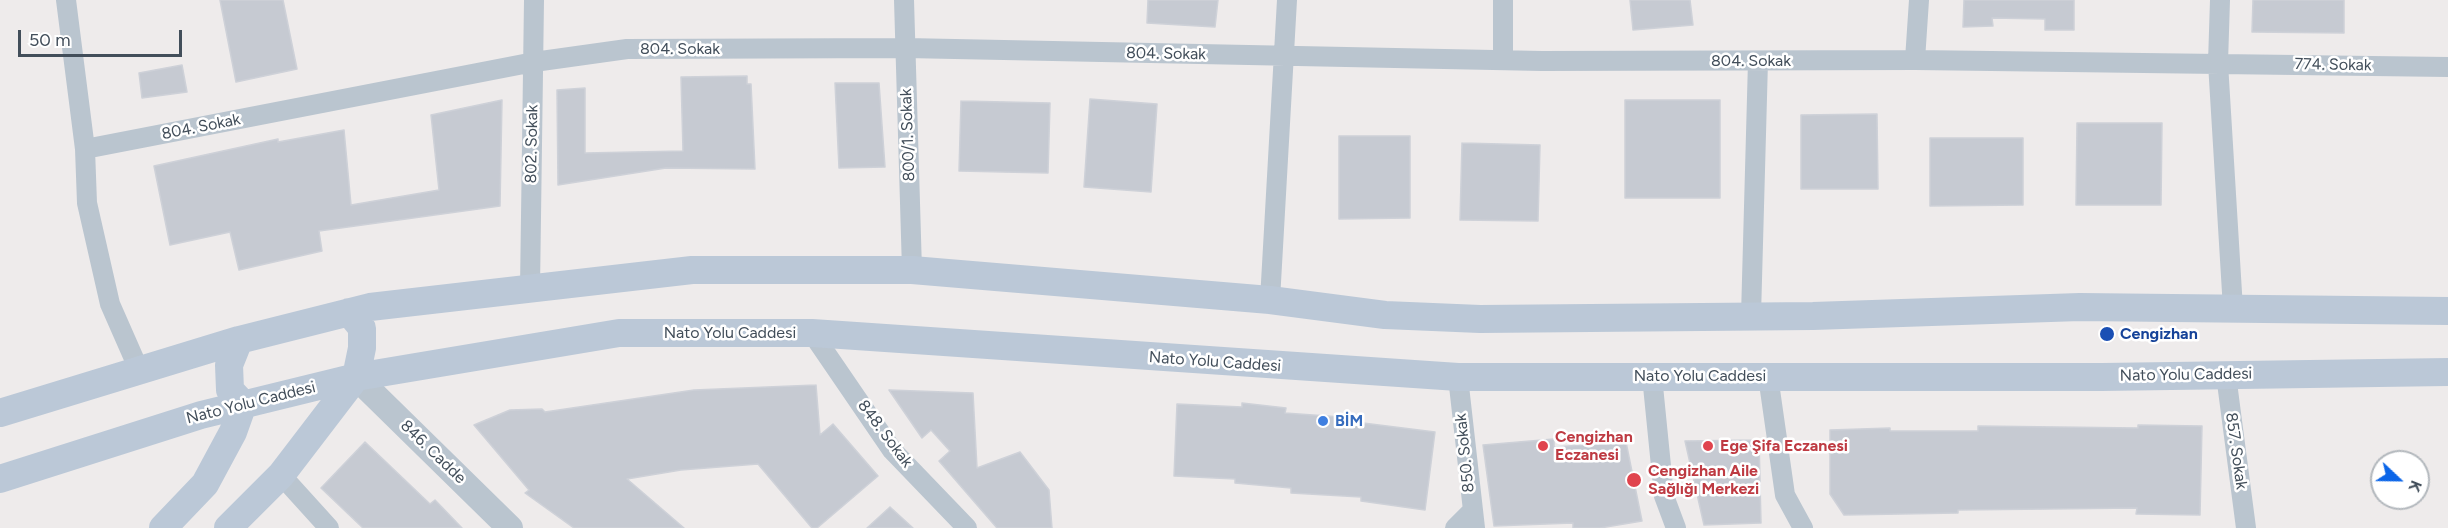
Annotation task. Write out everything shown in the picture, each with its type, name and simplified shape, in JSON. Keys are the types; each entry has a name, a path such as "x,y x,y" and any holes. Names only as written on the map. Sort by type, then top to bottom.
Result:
{"main road":[{"path":"0,412 239,340 370,307 692,270 912,270 1270,300 1385,315 1480,320 1751,316 2080,307 2448,311"},
{"path":"228,528 281,476 356,377 362,348 362,328 349,312"},
{"name":"Nato Yolu Caddesi","path":"0,478 201,415 356,377 619,333 812,333 1458,377 2226,375 2448,372"},
{"path":"163,528 205,484 233,432 243,404 230,390 229,365 239,340"}],"street":[{"path":"66,0 85,149 87,203 110,304 139,370"},
{"name":"802. Sokak","path":"530,289 534,0"},
{"name":"800/1. Sokak","path":"904,0 912,270"},
{"path":"1270,300 1287,0"},
{"path":"1503,0 1503,59"},
{"path":"1915,60 1919,0"},
{"path":"2220,0 2218,63 2233,309"},
{"name":"804. Sokak","path":"85,149 534,62 627,49 906,48 1503,59 2218,63"},
{"path":"1751,316 1758,61"},
{"name":"774. Sokak","path":"2218,63 2448,67"},
{"name":"848. Sokak","path":"812,333 892,450 966,528"},
{"name":"857. Sokak","path":"2226,375 2246,528"},
{"path":"1652,376 1664,496 1676,528"},
{"path":"1768,376 1785,495 1803,528"},
{"name":"846. Cadde","path":"356,377 510,528"},
{"name":"850. Sokak","path":"1458,377 1473,520"},
{"path":"281,476 329,528"},
{"path":"1455,528 1473,520"}],"building":[{"path":"220,0 283,0 297,69 236,82"},
{"path":"1148,0 1218,0 1215,27 1147,23"},
{"path":"1630,0 1690,0 1693,25 1633,30"},
{"path":"1964,0 2074,0 2074,30 2045,30 2045,19 1992,18 1993,26 1963,27"},
{"path":"2253,0 2344,0 2344,33 2252,32"},
{"path":"182,65 187,92 142,98 139,73"},
{"path":"747,76 747,84 751,84 755,169 666,168 558,185 557,90 585,88 585,153 683,151 681,77"},
{"path":"835,83 879,83 885,167 839,168"},
{"path":"1090,99 1157,104 1151,192 1084,187"},
{"path":"502,100 500,206 319,231 322,251 239,270 230,232 170,245 154,166 278,139 278,142 344,130 351,205 439,190 431,115"},
{"path":"1625,100 1720,100 1720,198 1625,198"},
{"path":"961,101 1050,103 1048,173 959,171"},
{"path":"1877,114 1878,189 1801,189 1801,115"},
{"path":"2077,123 2162,123 2161,205 2076,205"},
{"path":"1339,136 1410,136 1410,218 1339,219"},
{"path":"1930,138 2023,138 2023,205 1930,206"},
{"path":"1462,143 1540,145 1538,221 1460,220"},
{"path":"816,385 820,435 833,424 878,476 817,528 812,528 758,464 681,470 627,479 684,528 574,528 525,493 529,490 474,425 510,410 542,409 545,412 694,390"},
{"path":"889,390 973,393 977,468 1020,452 1049,490 1052,528 997,528 939,461 950,451 931,430 922,438"},
{"path":"1242,403 1286,408 1285,413 1355,418 1355,422 1435,432 1425,510 1361,501 1361,497 1291,493 1291,488 1235,483 1235,479 1174,476 1177,404 1242,407"},
{"path":"2138,425 2202,426 2200,515 2136,514 2137,508 1958,510 1958,513 1844,515 1830,494 1830,430 1890,428 1890,431 1978,431 1978,426 2138,428"},
{"path":"1554,439 1554,447 1626,442 1642,521 1600,528 1573,528 1573,523 1494,526 1483,445"},
{"path":"1759,440 1761,523 1704,525 1685,441"},
{"path":"365,442 430,504 435,500 462,528 363,528 321,488"},
{"path":"890,507 913,528 867,528"}],"place":[{"name":"Cengizhan","path":"2107,334"},
{"name":"BİM","path":"1323,421"},
{"name":"Cengizhan Eczanesi","path":"1543,446"},
{"name":"Ege Şifa Eczanesi","path":"1708,446"},
{"name":"Cengizhan Aile Sağlığı Merkezi","path":"1634,480"}]}
